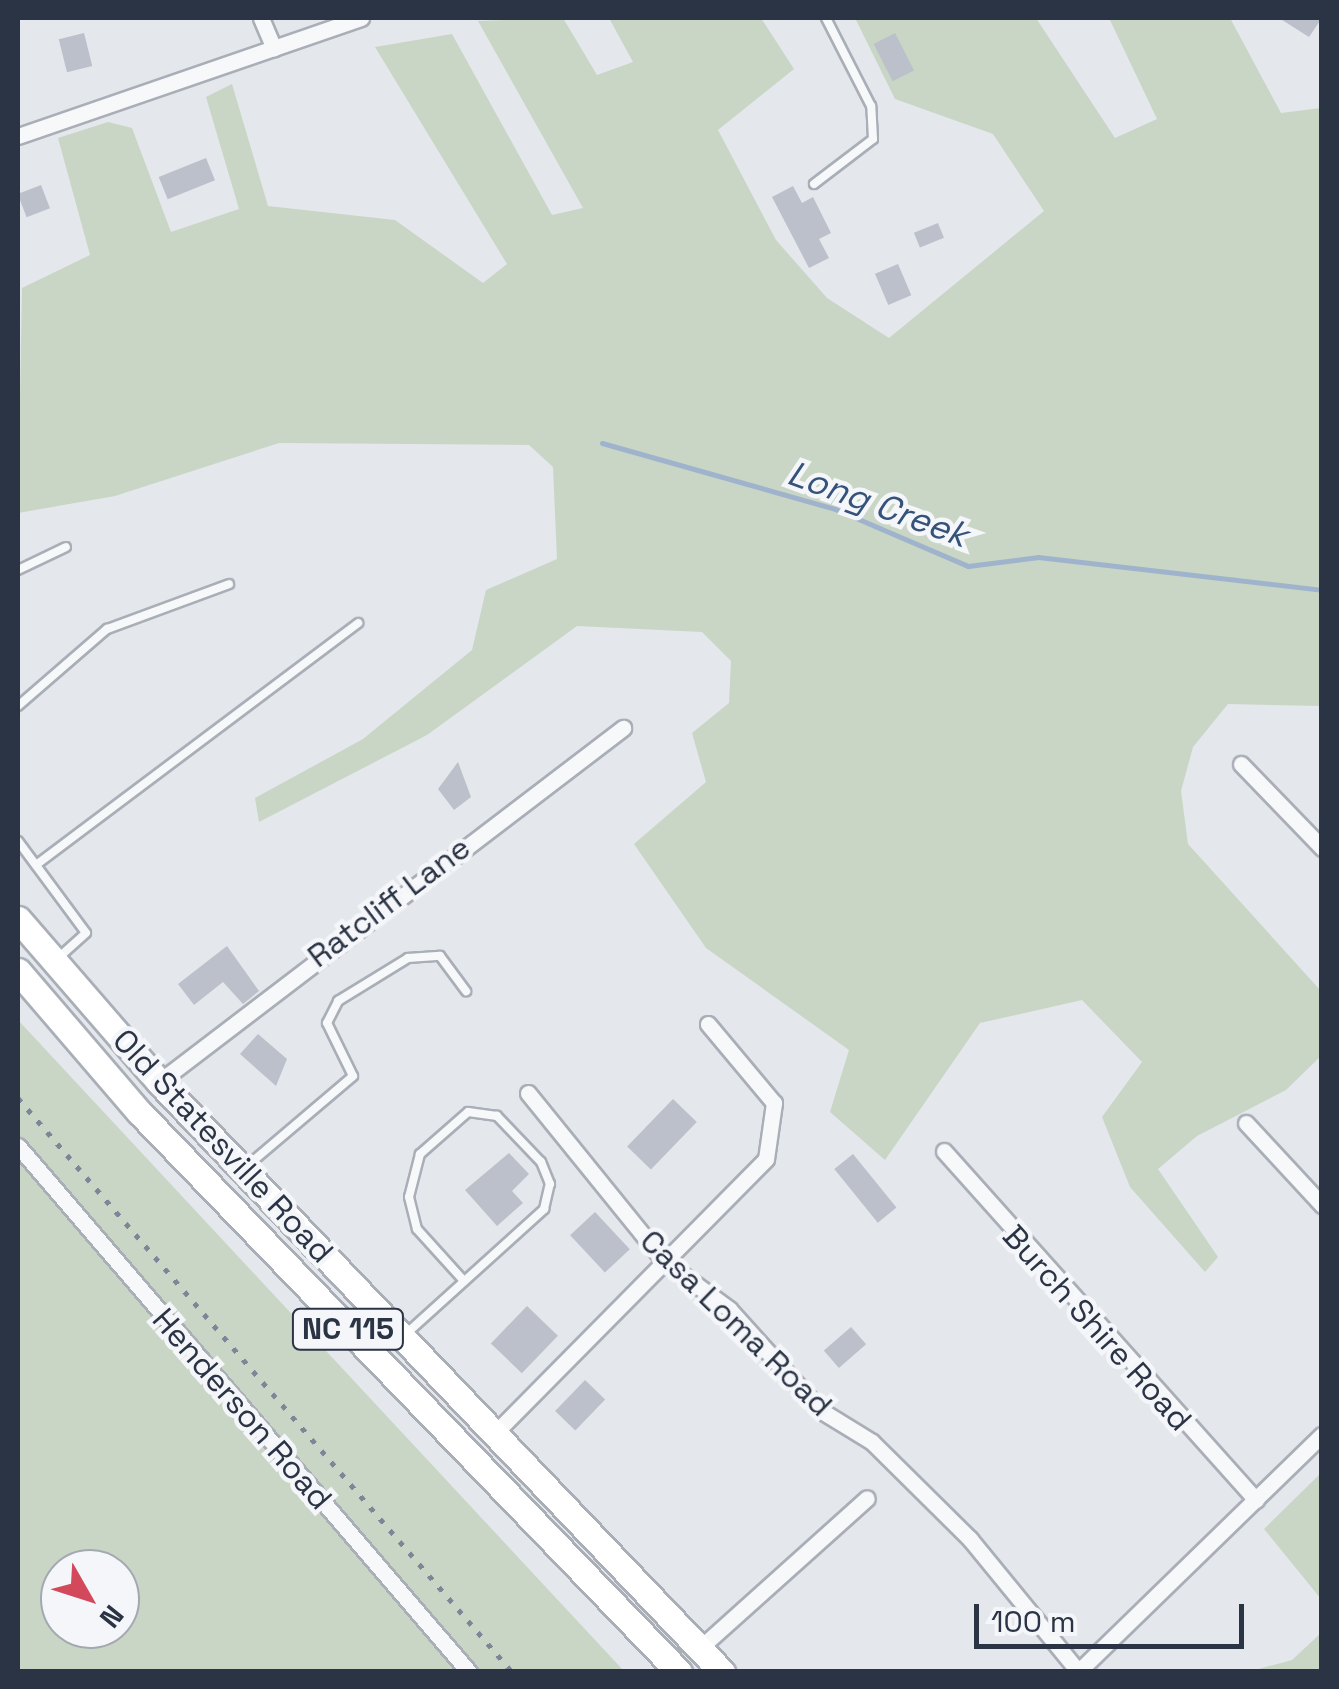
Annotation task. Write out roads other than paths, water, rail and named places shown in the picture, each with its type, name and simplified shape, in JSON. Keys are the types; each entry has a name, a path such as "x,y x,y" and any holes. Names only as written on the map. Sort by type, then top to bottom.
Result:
{"main road":[{"name":"Old Statesville Road","path":"18,919 159,1082 722,1672"},
{"name":"Old Statesville Road","path":"20,978 139,1112 679,1672"}],"street":[{"path":"261,18 274,48"},
{"path":"18,136 361,18"},
{"name":"Ratcliff Lane","path":"159,1082 623,728"},
{"path":"1241,764 1322,848"},
{"path":"20,978 53,962"},
{"path":"496,1433 766,1159 774,1132 774,1103 708,1024"},
{"name":"Casa Loma Road","path":"528,1093 664,1261 729,1308 820,1410 872,1442 970,1539 1078,1671"},
{"path":"1246,1124 1322,1205"},
{"name":"Henderson Road","path":"18,1146 469,1672"},
{"name":"Burch Shire Road","path":"944,1151 1256,1500"},
{"path":"1078,1671 1322,1435"},
{"path":"700,1648 866,1498"}],"lane":[{"path":"814,184 874,139 871,106 826,18"},
{"path":"18,570 66,547"},
{"path":"18,706 107,628 229,584"},
{"path":"36,865 358,624"},
{"path":"18,841 86,933 53,962"},
{"path":"244,1168 352,1076 326,1023 338,1000 424,957 440,956 466,991"},
{"path":"404,1336 526,1230 550,1184 514,1131 497,1116 468,1112 420,1154 408,1196 417,1229 464,1281"}],"waterway":[{"name":"Long Creek","path":"602,443 835,509 968,566 1038,557 1322,590"}],"railway":[{"path":"18,1098 512,1672"}]}
